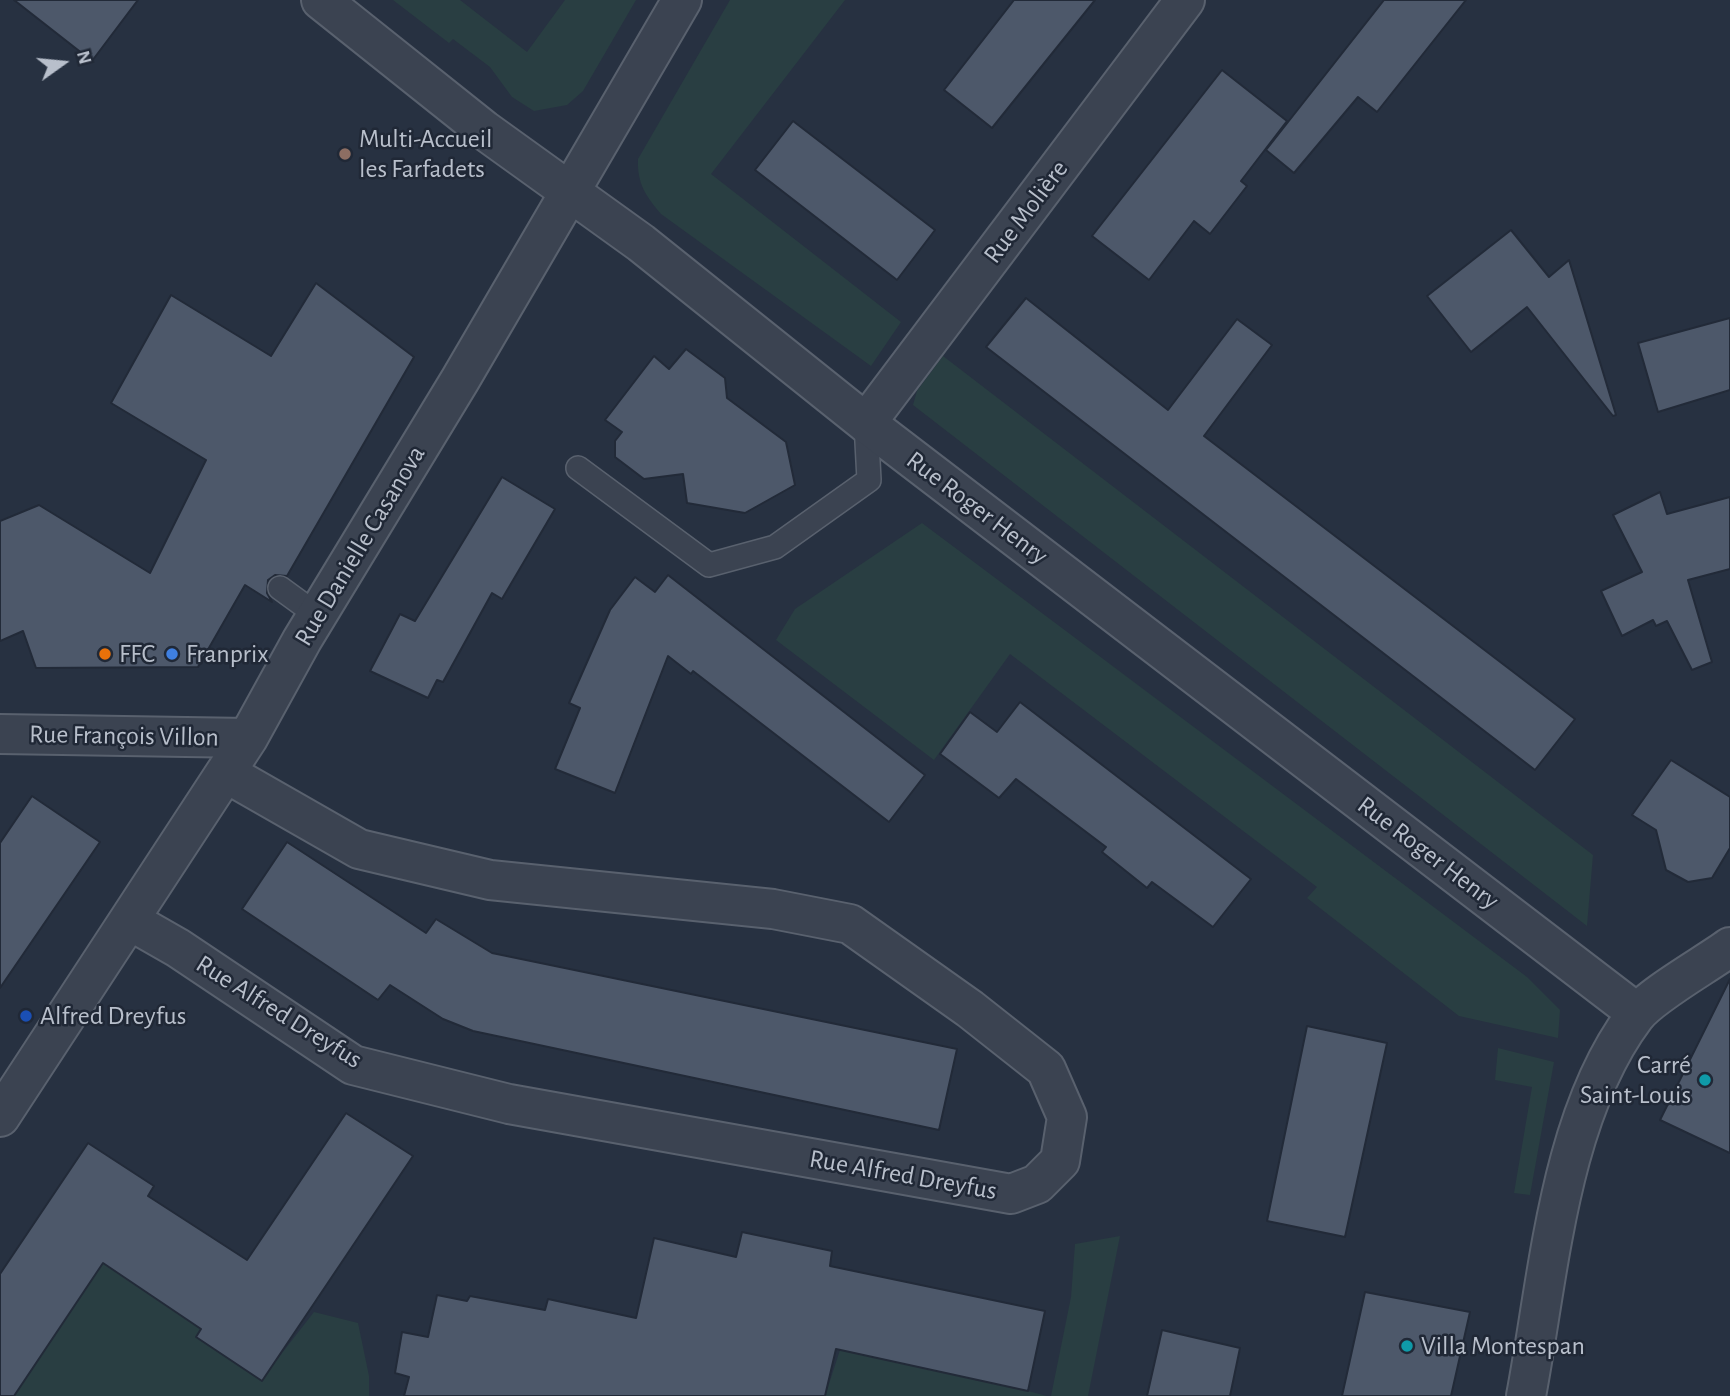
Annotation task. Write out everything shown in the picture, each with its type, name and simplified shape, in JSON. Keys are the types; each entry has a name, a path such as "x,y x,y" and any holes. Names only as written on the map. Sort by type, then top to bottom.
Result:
{"street":[{"name":"Rue Roger Henry","path":"321,0 484,130 571,190 866,423 1637,1013"},
{"name":"Rue Danielle Casanova","path":"0,1117 248,738 317,615 460,380 682,0"},
{"name":"Rue Molière","path":"866,423 1185,0"},
{"name":"Rue François Villon","path":"0,734 248,738"},
{"name":"Rue Alfred Dreyfus","path":"129,920 353,1065 509,1104 1011,1194 1037,1184 1060,1161 1068,1117 1046,1069 970,1009 850,924 773,909 490,880 359,849 226,773"},
{"path":"1526,1396 1559,1206 1596,1080 1637,1013 1730,947"}],"lane":[{"path":"578,468 709,565 775,547 869,480 866,423"},
{"path":"280,588 317,615"}],"green space":[{"path":"393,0 460,0 527,52 565,0 636,0 583,91 567,105 534,111 512,97 490,67 453,39 449,43"},
{"path":"730,0 845,0 711,174 901,322 871,366 661,214 641,183 638,159"},
{"path":"943,356 1593,855 1587,926 913,405 917,391"},
{"path":"922,523 1527,977 1560,1010 1558,1038 1459,1016 1307,898 1317,887 1010,654 934,760 776,640 795,609"},
{"path":"1498,1048 1554,1062 1530,1195 1514,1193 1532,1087 1495,1080"},
{"path":"1120,1236 1088,1396 1051,1396 1071,1297 1075,1244"},
{"path":"103,1263 201,1329 196,1337 261,1380 314,1312 358,1323 369,1376 369,1396 14,1396"},
{"path":"840,1350 1028,1391 1047,1396 825,1396"}],"building":[{"path":"14,0 138,0 92,61"},
{"path":"1014,0 1095,0 992,128 944,90"},
{"path":"1384,0 1466,0 1377,112 1358,97 1294,173 1266,150"},
{"path":"1222,70 1287,121 1241,181 1247,186 1210,234 1194,221 1149,280 1092,236"},
{"path":"793,121 935,230 897,280 755,170"},
{"path":"1511,230 1549,277 1569,260 1616,415 1613,416 1527,307 1471,352 1427,296"},
{"path":"316,283 414,357 287,576 275,575 268,580 267,593 272,602 245,585 198,667 36,668 23,631 0,641 0,521 39,505 150,573 206,460 111,403 171,295 271,356"},
{"path":"1026,298 1168,410 1237,319 1272,345 1204,436 1575,719 1535,770 986,347"},
{"path":"1730,318 1730,390 1658,412 1638,343"},
{"path":"686,349 725,378 727,398 786,442 795,485 745,513 687,503 683,474 644,479 615,457 615,441 622,432 605,420 654,356 669,369"},
{"path":"502,477 555,509 502,599 492,593 443,682 437,680 428,698 370,671 400,614 415,621"},
{"path":"1660,492 1667,514 1730,497 1730,569 1688,580 1712,662 1692,670 1667,621 1656,626 1653,620 1622,636 1601,591 1642,572 1613,515"},
{"path":"668,575 925,775 889,822 693,671 691,674 668,656 615,793 555,769 580,708 569,703 610,610 635,577 655,592"},
{"path":"1020,702 1251,879 1213,927 1152,882 1147,888 1102,852 1106,847 1016,779 999,798 940,754 970,712 997,732"},
{"path":"1671,760 1730,797 1730,848 1712,878 1688,882 1666,870 1656,830 1632,815"},
{"path":"32,796 100,842 0,988 0,843"},
{"path":"287,842 426,933 436,919 492,953 957,1049 939,1130 473,1031 443,1019 390,985 378,1000 242,909"},
{"name":"Carré Saint-Louis","path":"1730,979 1730,1153 1660,1120"},
{"path":"1307,1026 1387,1043 1345,1237 1267,1221"},
{"path":"346,1113 413,1156 262,1381 196,1337 201,1329 103,1263 14,1396 0,1396 0,1274 88,1143 154,1186 148,1196 247,1260"},
{"path":"742,1232 832,1251 830,1266 1045,1311 1028,1391 836,1349 825,1396 404,1396 409,1377 395,1373 402,1332 428,1337 437,1295 467,1301 470,1296 545,1310 548,1299 636,1318 654,1238 736,1257"},
{"name":"Villa Montespan","path":"1365,1292 1470,1312 1451,1396 1342,1396"},
{"path":"1162,1330 1240,1348 1230,1396 1147,1396"}],"place":[{"name":"Multi-Accueil les Farfadets","path":"345,154"},
{"name":"FFC","path":"105,654"},
{"name":"Franprix","path":"172,654"},
{"name":"Alfred Dreyfus","path":"26,1016"},
{"name":"Carré Saint-Louis","path":"1705,1080"},
{"name":"Villa Montespan","path":"1407,1346"}]}
